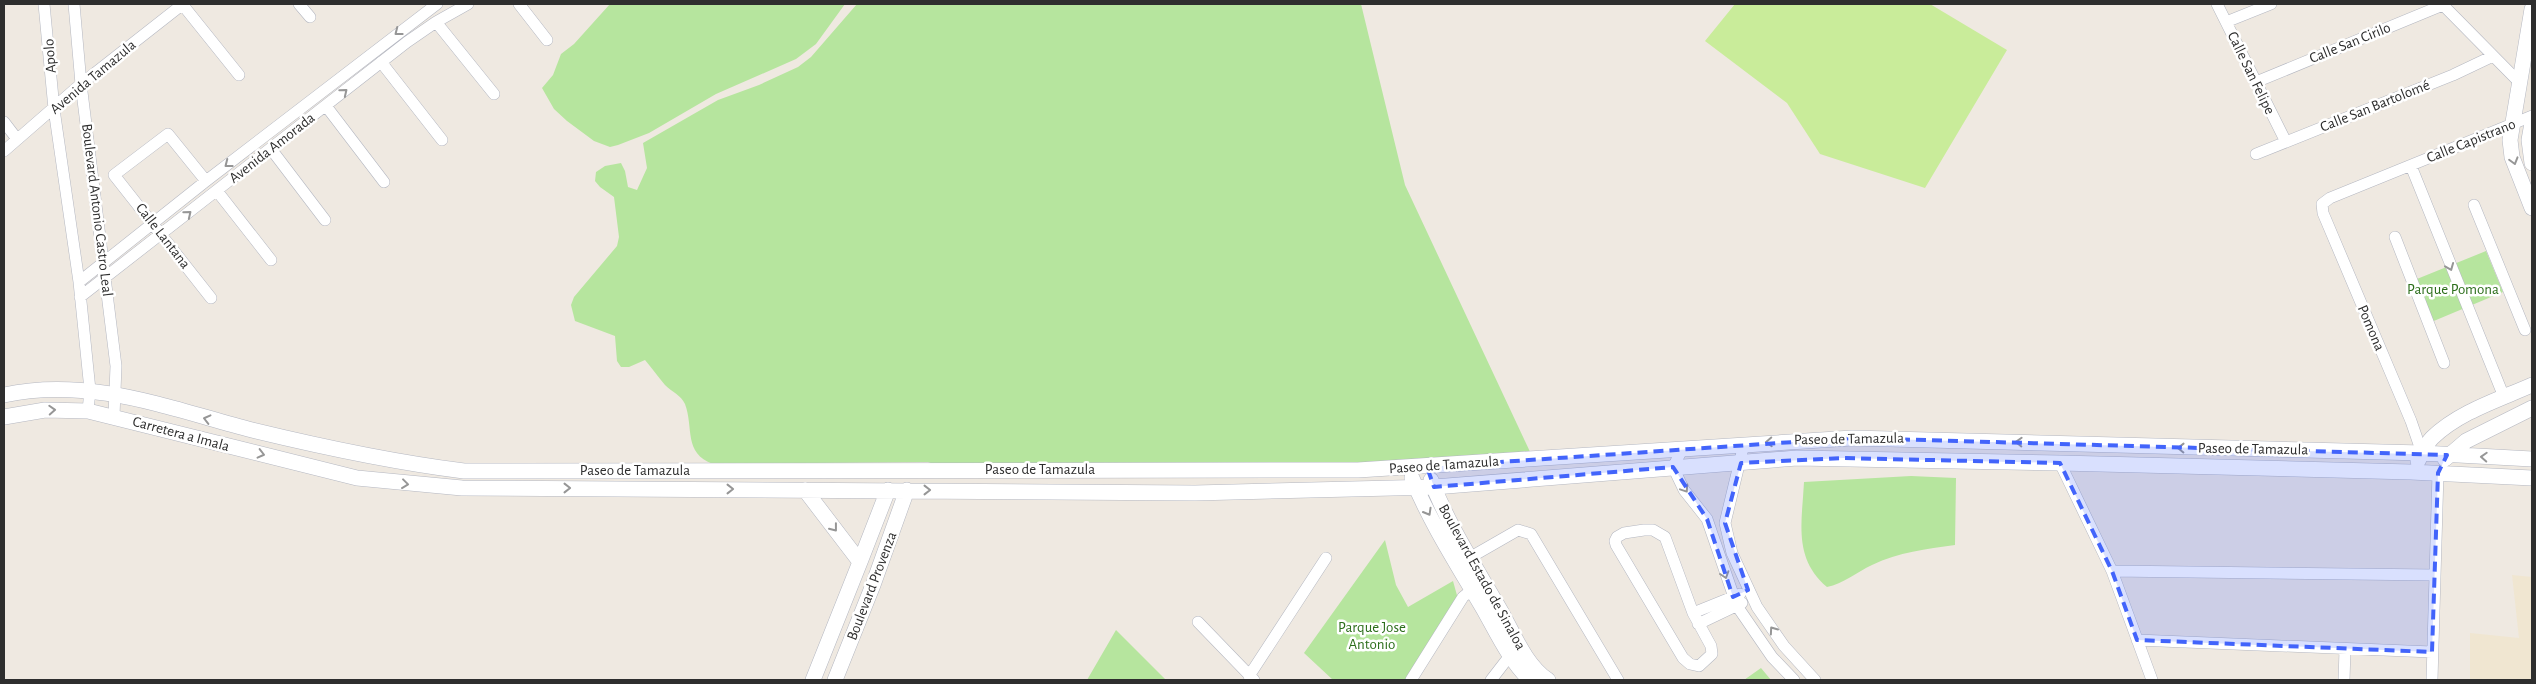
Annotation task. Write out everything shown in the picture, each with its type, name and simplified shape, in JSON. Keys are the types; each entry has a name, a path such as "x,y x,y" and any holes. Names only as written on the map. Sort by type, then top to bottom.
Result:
{"main road":[{"path":"2532,10 2510,140 2512,157 2532,208"},
{"path":"2532,123 2529,154 2532,163"},
{"path":"2411,472 2431,439 2449,425 2475,410 2532,385"},
{"name":"Carretera a Imala","path":"4,395 45,389 90,390 116,393 192,415 357,454"},
{"path":"2438,474 2446,455 2466,440 2532,408"},
{"name":"Carretera a Imala","path":"4,417 45,410 88,411 356,478"},
{"name":"Paseo de Tamazula","path":"357,454 464,470 939,469 1306,471 1427,467 1834,438 1898,438 2112,446 2422,453 2532,459"},
{"path":"1843,458 1886,447 1898,438"},
{"path":"2112,446 2112,464"},
{"name":"Paseo de Tamazula","path":"356,478 462,488 907,490 1195,494 1434,487 1797,458 2060,462 2411,472 2532,478"},
{"name":"Boulevard Estado de Sinaloa","path":"1427,467 1434,487 1458,538 1464,561"},
{"name":"Boulevard Estado de Sinaloa","path":"1407,468 1415,487 1478,585 1530,680"},
{"name":"Boulevard Provenza","path":"804,490 860,562"},
{"name":"Boulevard Provenza","path":"812,680 888,490"},
{"name":"Boulevard Provenza","path":"835,680 873,585 907,490"},
{"name":"Boulevard Estado de Sinaloa","path":"1514,649 1548,680"}],"street":[{"name":"Apolo","path":"44,4 54,108"},
{"name":"Boulevard Antonio Castro Leal","path":"74,4 81,84 116,366 114,416"},
{"name":"Avenida Tamazula","path":"4,151 81,84 182,4"},
{"path":"182,4 208,33 240,76"},
{"path":"299,4 310,17"},
{"name":"Avenida Amorada","path":"79,282 206,181 437,4"},
{"name":"Avenida Amorada","path":"80,297 162,235 381,62 436,22 468,4"},
{"path":"519,4 547,40"},
{"name":"Calle San Felipe","path":"2217,4 2286,142"},
{"path":"2226,22 2271,4"},
{"path":"2443,4 2520,82"},
{"name":"Calle San Cirilo","path":"2256,82 2443,4"},
{"path":"436,22 494,94"},
{"name":"Calle San Bartolomé","path":"2256,154 2453,75 2493,56"},
{"path":"381,62 442,140"},
{"path":"353,67 362,78"},
{"path":"326,106 384,182"},
{"name":"Boulevard Antonio Castro Leal","path":"54,108 79,282 90,390 88,411"},
{"name":"Calle Capistrano","path":"2322,204 2330,198 2532,116"},
{"path":"4,122 17,140"},
{"name":"Calle Lantana","path":"206,181 168,134 114,175 211,298"},
{"path":"272,148 325,220"},
{"name":"Calle Capistrano","path":"2410,166 2504,397"},
{"path":"217,191 271,260"},
{"name":"Pomona","path":"2322,204 2322,213 2411,421 2422,453"},
{"path":"2474,205 2525,330"},
{"path":"2395,237 2444,363"},
{"path":"133,240 141,251"},
{"path":"1744,444 1725,524 1732,554 1750,594 1784,646 1815,680"},
{"path":"1683,448 1673,468 1684,490 1707,519 1735,601 1772,657 1794,680"},
{"path":"2060,462 2112,571 2152,680"},
{"path":"2432,680 2438,474"},
{"path":"1707,519 1728,516"},
{"path":"1464,561 1518,530 1524,530 1531,534 1618,680"},
{"path":"1653,530 1665,537 1696,619 1712,650 1710,657 1697,666 1690,664 1683,658 1616,545 1617,537 1624,533 1653,530"},
{"path":"1720,557 1732,554"},
{"path":"1198,622 1252,678 1326,558"},
{"path":"2112,571 2435,575"},
{"path":"1411,680 1463,598 1478,585"},
{"path":"1696,619 1750,594"},
{"path":"2137,640 2345,650 2432,652"},
{"path":"1772,657 1781,653 1784,646"},
{"path":"1491,680 1514,649"},
{"path":"2344,680 2345,650"},
{"path":"1794,680 1796,672 1805,670"}],"highlighted area":[{"path":"1852,438 2447,455 2438,473 2432,652 2137,640 2112,571 2060,463 1843,458 1741,463 1725,523 1748,590 1733,597 1707,519 1673,467 1434,487 1427,467"}],"shaded area":[{"path":"2512,575 2532,577 2532,680 2470,680 2470,633 2519,638"}],"green space":[{"path":"610,4 845,4 816,44 796,59 716,94 649,133 610,147 594,141 567,121 554,109 542,88 553,75 561,54 574,44"},
{"path":"857,4 1361,4 1405,185 1532,456 1405,466 945,463 936,465 928,462 713,464 704,459 693,447 688,413 681,398 665,385 645,360 629,367 621,367 617,361 615,336 575,321 571,305 574,297 617,246 619,237 614,197 595,181 596,172 605,166 621,163 625,171 628,187 637,190 647,168 643,143 718,100 759,85 798,67 811,57"},
{"path":"1735,4 1930,4 2007,50 1925,188 1820,154 1787,103 1705,41"},
{"name":"Parque Pomona","path":"2486,251 2503,292 2429,323 2412,281"},
{"path":"1911,476 1956,478 1955,545 1892,557 1827,587 1816,576 1804,552 1801,525 1804,482"},
{"name":"Parque Jose Antonio","path":"1385,540 1396,585 1408,607 1453,581 1458,599 1409,680 1333,680 1304,653"},
{"path":"1116,630 1166,680 1087,680"},
{"path":"1761,668 1771,680 1744,680"}]}
